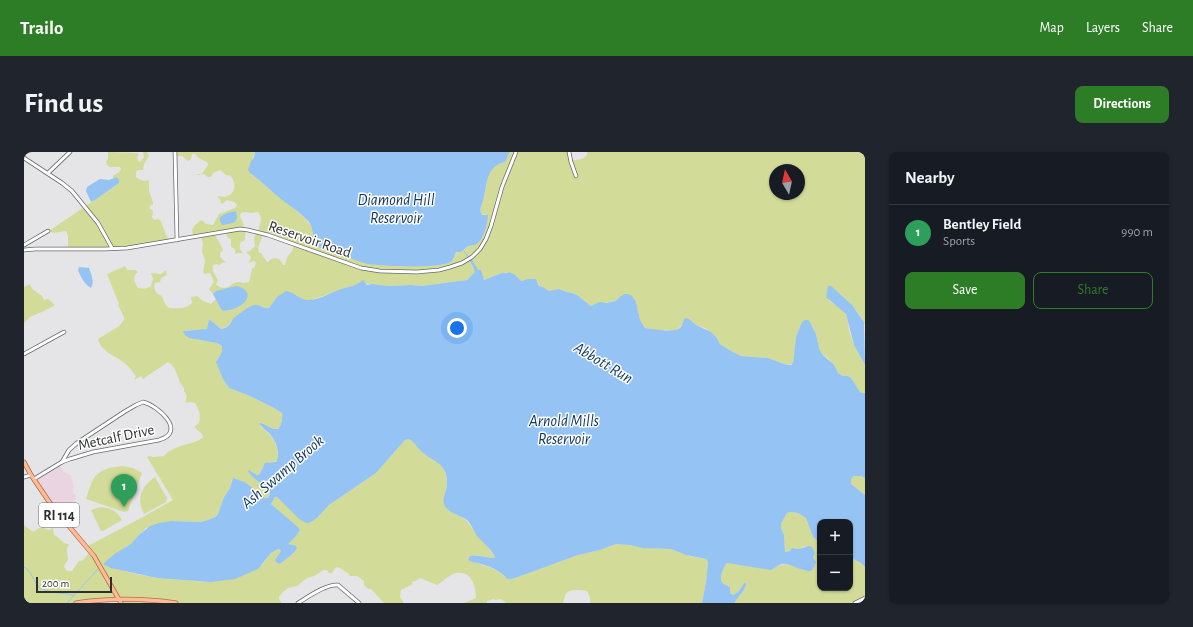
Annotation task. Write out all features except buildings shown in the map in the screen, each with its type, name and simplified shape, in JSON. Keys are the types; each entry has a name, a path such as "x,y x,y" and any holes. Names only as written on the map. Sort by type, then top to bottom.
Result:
{"main road":[{"name":"RI 114","path":"24,462 54,510 91,552 120,601"},
{"path":"76,603 140,599 176,603"}],"street":[{"path":"48,174 70,152"},
{"path":"175,152 177,240"},
{"name":"Reservoir Road","path":"24,250 133,247 240,229 248,230 361,268 380,271 418,272 436,270 450,267 467,260 472,257 483,244 490,232 502,187 516,152"},
{"path":"569,152 576,176"},
{"path":"24,158 66,185 75,194 98,223 112,248"},
{"path":"24,245 48,231"},
{"path":"24,354 64,332"},
{"name":"Metcalf Drive","path":"34,479 62,462 70,459 93,452 164,438 170,433 171,425 154,407 144,402 140,403 69,449 62,462"},
{"path":"24,477 31,475"},
{"path":"298,603 326,587 338,585 359,603"},
{"path":"855,603 865,598"}],"shaded area":[{"path":"59,464 64,472 71,475 74,489 73,493 76,496 76,499 71,503 63,505 55,511 34,478"}],"green space":[{"path":"108,152 137,153 139,154 137,158 139,162 144,157 143,152 147,152 149,156 144,164 143,170 138,170 136,172 136,177 146,181 149,180 149,190 153,205 149,208 153,211 152,217 154,220 158,219 161,221 170,241 117,249 68,249 68,237 66,231 53,233 49,231 119,183 117,177 113,179 113,176 121,169 120,167 110,167 107,165 106,161 108,159"},
{"path":"175,152 255,152 250,173 303,216 311,226 314,237 328,251 371,264 419,266 442,265 451,262 456,252 461,252 469,246 475,245 485,214 482,215 480,210 484,199 488,177 492,169 505,162 510,152 569,152 571,160 584,158 587,155 587,152 865,152 865,325 856,310 843,299 828,300 843,310 847,317 849,330 854,345 865,365 865,393 857,390 853,380 848,376 843,376 838,373 828,358 822,354 816,334 810,322 799,330 796,337 793,364 784,364 768,358 741,356 720,344 717,338 705,328 696,325 688,318 676,330 655,330 645,328 640,320 636,302 624,294 616,300 591,306 575,294 559,289 550,291 539,286 538,281 528,279 521,281 507,272 484,280 478,270 471,264 476,272 467,280 422,286 389,286 360,283 309,301 294,294 277,297 269,308 256,305 232,321 228,326 221,329 209,319 207,329 199,331 185,330 195,339 217,343 222,346 222,352 217,360 223,379 229,388 250,396 282,413 282,422 278,429 270,428 262,423 260,426 273,439 278,456 276,461 266,463 259,475 249,470 255,479 270,491 268,498 265,498 245,482 232,479 230,488 224,497 218,514 215,517 200,522 171,521 146,528 131,544 104,563 104,565 157,578 211,582 262,565 271,553 278,549 281,549 280,564 297,548 288,543 300,530 271,504 275,497 277,497 306,523 317,518 329,505 376,473 405,440 408,439 413,441 419,449 439,462 443,467 447,483 444,498 447,509 466,520 495,557 491,558 476,555 470,557 468,560 469,561 490,567 498,571 507,579 512,579 578,555 600,550 616,544 671,549 689,556 706,559 708,562 702,603 590,603 590,597 587,591 576,590 566,593 563,603 505,603 501,599 494,599 487,601 487,603 464,603 476,598 474,584 466,574 456,573 437,585 420,578 412,582 413,584 401,590 400,597 404,603 384,603 371,589 368,589 364,585 364,581 357,576 350,576 338,567 335,568 332,573 324,570 307,578 297,586 288,588 279,597 282,603 160,603 161,602 148,600 147,603 121,603 119,600 80,603 24,603 24,525 33,532 41,527 43,523 45,529 50,530 53,527 54,535 65,543 69,544 67,549 68,560 64,567 67,571 72,571 79,561 83,560 90,552 86,547 173,500 147,457 164,456 174,449 195,442 203,437 194,427 200,420 198,408 195,403 186,403 187,396 172,365 168,362 143,379 141,376 134,380 136,376 129,367 106,351 98,339 119,326 124,320 107,274 125,266 128,271 136,270 138,272 134,277 138,288 141,289 151,286 153,279 151,273 161,274 166,270 167,275 161,278 160,282 155,283 154,288 158,294 162,296 165,304 169,308 187,307 192,303 191,297 197,296 203,301 211,304 216,299 223,311 236,308 224,289 216,291 213,294 209,289 214,282 210,273 204,274 203,272 205,261 202,251 203,244 201,235 193,236 192,230 201,220 206,224 213,225 219,214 235,208 237,205 234,202 227,200 222,204 217,196 227,196 233,192 233,180 231,176 226,175 220,170 213,173 211,177 204,174 197,175 202,174 208,165 207,162 200,159 195,154 192,154 191,159 188,161 182,156 175,156","holes":["258,212 260,214 261,221 258,232 256,232 254,238 255,246 250,251 246,252 251,257 249,263 254,261 256,263 252,269 249,282 236,282 224,288 216,285 218,280 213,271 213,265 220,265 226,262 220,257 220,253 223,250 214,233 225,231 228,238 231,239 231,247 235,249 235,254 242,253 243,252 240,249 240,245 241,242 245,240 247,230 244,228 240,216 241,213","263,234 294,245 292,251 287,257 285,265 283,265 277,258 271,259 267,262 261,253 259,253 258,248"]},
{"path":"30,284 32,289 42,296 44,300 48,299 55,305 30,317 24,323 24,287"},
{"path":"122,466 133,468 142,473 128,511 124,512 86,499 91,484 101,471"},
{"path":"854,476 861,476 865,478 865,495 851,484 851,479"},
{"path":"155,477 167,498 166,502 144,514 140,503 141,493 146,485"},
{"path":"101,507 113,510 122,520 101,531 91,510"},
{"path":"787,513 798,513 806,518 813,537 817,540 817,591 853,591 853,559 865,567 865,603 734,603 744,590 745,582 738,592 733,595 730,593 730,587 721,580 722,572 727,563 766,569 774,569 778,566 786,564 807,571 814,560 805,546 785,552 784,535 781,524"}],"water":[{"name":"Diamond Hill Reservoir","path":"255,152 510,152 505,162 492,169 488,177 484,199 480,210 482,215 488,215 488,218 484,232 478,243 468,246 461,252 456,252 453,260 445,264 435,266 386,266 357,261 319,247 315,242 309,222 250,173 248,170"},
{"path":"117,177 119,183 91,202 86,191 87,187 100,179 109,180"},
{"path":"236,211 237,218 235,222 222,225 220,217 227,213"},
{"name":"Arnold Mills Reservoir","path":"471,258 478,270 481,270 484,280 507,272 514,274 521,281 536,279 539,286 549,291 559,289 575,294 591,306 600,302 606,303 615,301 624,294 628,294 632,296 636,302 640,320 645,328 673,330 680,328 684,319 688,318 696,325 711,332 720,344 741,356 768,358 784,364 791,365 793,363 796,337 802,322 808,320 816,334 822,354 834,365 838,373 851,378 860,392 865,393 865,478 861,476 854,476 851,479 851,484 865,495 865,567 853,559 853,519 817,519 817,540 813,537 806,518 798,513 790,512 787,513 781,524 784,535 785,552 790,551 792,548 799,549 809,546 812,547 815,553 813,557 816,562 813,569 807,571 788,564 783,564 771,570 727,563 722,572 721,580 730,587 730,593 733,595 738,592 745,582 746,584 744,590 734,603 702,603 708,562 706,559 686,555 671,549 643,548 616,544 600,550 578,555 512,579 507,579 502,573 494,569 468,560 470,556 495,557 477,536 467,520 448,510 444,504 447,483 444,470 438,463 408,439 405,440 376,473 329,505 317,518 309,523 299,519 277,497 275,497 271,504 300,530 288,544 295,545 297,548 280,564 275,560 281,551 278,549 271,553 258,569 235,579 211,582 157,578 111,568 104,565 104,563 116,553 131,544 150,526 171,521 200,522 215,517 218,514 224,497 230,488 233,478 245,482 265,498 268,498 270,494 270,491 248,472 249,470 259,475 265,463 276,462 278,451 276,444 270,434 259,423 278,429 282,422 282,413 250,396 229,388 223,379 216,362 222,352 222,346 217,343 189,338 183,331 207,329 209,319 221,329 226,328 233,319 252,306 256,305 269,308 277,297 286,291 303,299 312,300 353,286 363,280 367,285 422,286 467,280 475,272 469,259"},
{"path":"79,267 89,268 93,281 91,288 81,278 78,270"},
{"path":"236,286 245,290 248,296 244,303 236,308 223,311 213,294 216,291"},
{"path":"828,286 831,286 852,305 864,322 865,365 854,345 846,314 826,297"}],"waterway":[{"name":"Abbott Run","path":"464,251 469,258"},
{"path":"24,567 29,571 37,585 42,589 50,592 73,595"},
{"name":"Ash Swamp Brook","path":"67,603 99,568"}],"place":[{"name":"Bentley Field","path":"124,507"}]}
